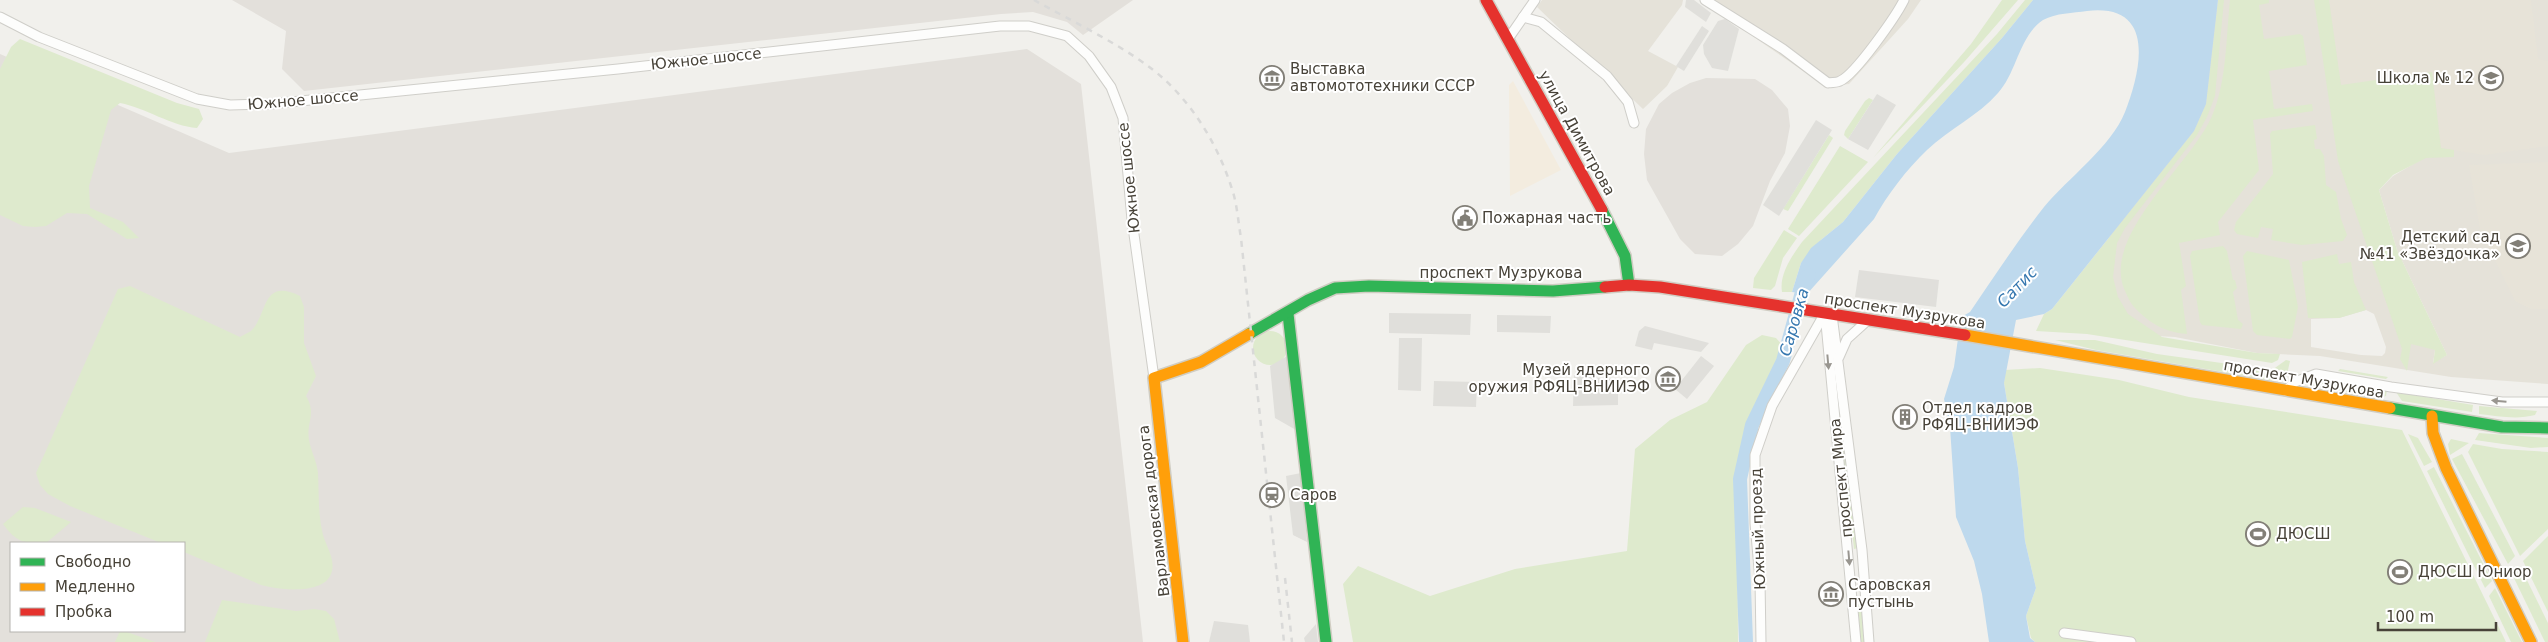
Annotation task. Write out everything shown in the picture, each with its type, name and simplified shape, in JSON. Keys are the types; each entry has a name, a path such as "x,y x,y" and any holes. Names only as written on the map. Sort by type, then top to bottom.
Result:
{"main road":[{"name":"улица Димитрова","path":"1486,0 1601,208 1625,256 1629,285"},
{"name":"проспект Музрукова","path":"1154,378 1201,362 1288,314 1319,294 1335,288 1348,286 1553,290 1629,285 1660,287 2020,344 2502,427 2548,428"},
{"path":"1288,314 1297,377 1326,642"},
{"name":"Варламовская дорога","path":"1154,378 1176,562 1183,642"},
{"path":"2432,416 2434,433 2446,468 2531,642"}],"street":[{"path":"1508,39 1535,0"},
{"path":"1705,0 1783,49 1828,83 1841,81 1889,26 1904,0"},
{"name":"Южное шоссе","path":"0,17 39,37 197,99 230,105 271,104 618,69 1000,26 1029,26 1067,36 1089,56 1110,87 1123,118 1132,220 1154,378"},
{"path":"1523,17 1541,22 1607,76 1628,102 1634,123"},
{"name":"проспект Мира","path":"1824,313 1839,358 1862,550 1869,642"},
{"name":"проспект Мира","path":"1824,313 1856,642"},
{"name":"Южный проезд","path":"1761,642 1755,523 1756,455 1772,406 1824,313"},
{"path":"1839,358 1847,340 1867,321"},
{"path":"2285,391 2295,382 2316,374 2391,387 2502,402 2548,402"},
{"path":"2064,633 2131,642"}],"shaded area":[{"path":"232,0 1133,0 1083,35 1067,22 1033,12 1001,14 304,91 282,69 286,31"},
{"path":"1542,0 1683,0 1682,5 1648,51 1678,67 1667,86 1643,109 1537,7"},
{"path":"1686,0 1694,0 1711,13 1706,22 1685,7"},
{"path":"1700,0 1921,0 1908,19 1849,84 1831,86 1809,75"},
{"path":"2218,0 2548,0 2548,384 2451,377 2320,356 2257,353 2175,337 2102,333 2108,241 2217,8","holes":["2341,85 2441,148 2393,176 2379,190 2397,250 2447,355 2433,363 2435,350 2389,272","2366,310 2374,314 2386,347 2385,353 2382,356 2361,355 2311,347 2311,319 2339,318"]},
{"name":"Школа № 12","path":"2329,0 2531,0 2538,59 2548,61 2548,146 2484,155 2441,148 2432,72 2341,85"},
{"path":"1725,19 1739,29 1728,71 1712,68 1704,54 1703,45 1718,21"},
{"path":"1702,26 1709,31 1684,71 1676,66"},
{"path":"1027,49 1081,84 1143,642 0,642 0,54 229,153"},
{"path":"1706,78 1755,79 1772,90 1788,109 1790,126 1785,153 1770,181 1753,226 1738,244 1722,256 1695,254 1680,239 1647,180 1644,154 1646,129 1659,104 1672,93 1690,83"},
{"path":"1513,81 1561,170 1510,196 1509,85"},
{"path":"1877,94 1896,105 1868,150 1848,139"},
{"path":"1816,120 1832,130 1779,216 1763,205"},
{"name":"Детский сад №41 «Звёздочка»","path":"2548,162 2548,309 2531,309 2515,301 2480,229 2469,165"},
{"path":"1859,270 1939,280 1936,307 1855,297"},
{"path":"1389,313 1471,314 1470,335 1389,333"},
{"path":"1497,315 1551,316 1550,333 1497,332"},
{"path":"1645,326 1709,343 1701,352 1654,343 1652,350 1635,346 1639,331"},
{"path":"1399,338 1422,338 1421,391 1398,390"},
{"path":"1289,355 1296,430 1275,418 1270,366"},
{"path":"1701,356 1714,366 1687,399 1675,389"},
{"path":"1574,375 1606,379 1618,378 1618,405 1573,406"},
{"path":"1434,381 1477,382 1476,407 1433,406"},
{"path":"1301,473 1307,542 1293,535 1286,476"},
{"path":"1214,621 1248,625 1250,642 1209,642"},
{"path":"1316,624 1318,642 1305,642 1304,638"}],"green space":[{"path":"2002,0 2018,0 1965,61 1873,158 1971,44"},
{"path":"2025,0 2033,0 2002,38 1897,154 1843,222 1822,239 1801,263 1792,292 1782,292 1784,272 1790,259 1802,242 1997,34"},
{"path":"2218,0 2224,0 2215,96 2207,117 2197,135 2125,228 2117,243 2113,277 2118,297 2128,314 2162,337 2257,353 2280,354 2278,360 2272,363 2087,334 2036,331 2044,314 2052,309 2194,131 2206,104"},
{"path":"2230,0 2269,0 2269,3 2259,5 2264,39 2300,34 2303,36 2307,65 2269,71 2274,109 2312,104 2313,111 2253,120 2259,170 2218,222 2220,235 2179,243 2186,286 2181,290 2187,334 2179,333 2158,326 2135,308 2125,291 2121,270 2125,247 2136,224 2201,135 2212,116 2221,88"},
{"path":"2314,0 2329,0 2341,85 2432,72 2441,148 2454,150 2454,157 2426,158 2393,175 2379,190 2397,250 2447,355 2433,364 2435,350 2411,344 2407,371 2400,359 2402,349 2338,161"},
{"path":"20,39 177,103 199,109 203,119 197,128 178,124 130,105 120,103 111,110 89,186 90,208 123,222 139,238 127,239 87,214 67,213 46,226 35,227 23,226 0,215 0,69 11,47"},
{"path":"1869,98 1873,100 1848,139 1844,135 1845,131"},
{"path":"2315,125 2317,139 2314,140 2315,149 2320,149 2324,156 2326,185 2336,192 2341,219 2347,235 2343,241 2302,245 2271,240 2273,229 2261,227 2258,238 2237,234 2234,230 2236,222 2273,174 2270,134 2272,131"},
{"path":"1829,135 1833,138 1788,211 1783,209"},
{"path":"1840,146 1868,162 1799,236 1788,229"},
{"path":"1784,230 1797,238 1783,258 1775,286 1771,290 1753,288 1754,278"},
{"path":"2223,246 2227,251 2233,280 2235,280 2237,288 2233,292 2238,320 2243,324 2241,329 2202,325 2200,322 2190,256 2192,251"},
{"path":"2247,251 2289,260 2298,307 2290,339 2257,335 2253,331 2243,256"},
{"path":"2337,254 2339,264 2351,262 2354,282 2366,310 2339,318 2308,318 2302,262"},
{"path":"130,286 240,337 251,331 267,300 272,295 278,291 287,291 300,296 304,307 304,343 316,376 306,396 311,408 308,434 318,473 319,509 323,536 332,562 331,574 326,581 310,588 299,589 261,585 185,552 185,542 159,542 70,506 48,494 40,485 36,473 118,289"},
{"path":"1270,331 1277,332 1282,336 1286,341 1286,355 1282,360 1277,364 1270,365 1263,364 1258,360 1254,355 1253,348 1254,341 1258,336 1263,332"},
{"path":"1762,335 1776,338 1786,349 1737,462 1738,642 1353,642 1343,584 1358,566 1430,596 1515,569 1627,551 1635,449 1670,420 1707,402 1746,345"},
{"path":"2055,340 2095,340 2157,354 2272,370 2286,360 2290,361 2286,379 2275,381 2096,350"},
{"path":"2040,368 2119,380 2189,397 2402,430 2506,642 2035,642 2031,638 2026,616 2036,588 2025,541 2018,468 2004,383 2005,370"},
{"path":"2340,369 2388,377 2386,379 2338,371"},
{"path":"2313,379 2387,390 2386,396 2380,398 2303,384 2303,382"},
{"path":"2396,392 2473,405 2472,412 2402,401"},
{"path":"2479,406 2537,411 2535,415 2500,417 2479,414"},
{"path":"1842,412 1851,483 1846,483 1838,413"},
{"path":"2479,433 2548,438 2548,447 2531,448 2475,440"},
{"path":"2408,434 2418,438 2432,462 2424,466"},
{"path":"2451,439 2469,443 2450,455 2448,444"},
{"path":"2473,444 2502,449 2548,452 2548,529 2520,556 2468,452"},
{"path":"2462,454 2515,556 2508,564 2452,459"},
{"path":"2434,467 2492,581 2485,588 2427,471"},
{"path":"1847,488 1852,488 1858,548 1854,549"},
{"path":"23,507 35,508 71,522 47,542 21,541 12,535 3,524"},
{"path":"2548,536 2548,612 2523,561"},
{"path":"2517,566 2520,566 2548,623 2548,642 2545,642 2511,572"},
{"path":"2495,588 2522,642 2511,642 2489,596"},
{"path":"222,600 296,611 314,609 326,611 334,619 340,642 205,642"},
{"path":"1863,600 1866,642 1860,642 1857,601"},
{"path":"120,632 127,632 155,642 115,642"}],"water":[{"name":"Сатис","path":"2033,0 2218,0 2206,104 2194,131 2052,309 2044,314 2016,320 2004,383 2018,468 2025,541 2036,588 2026,616 2030,638 2035,642 1989,642 1982,594 1974,561 1956,517 1950,427 1944,399 1954,367 1961,317 1970,312 2015,245 2044,207 2100,150 2118,125 2125,112 2136,78 2138,43 2134,29 2125,18 2109,11 2065,14 2043,20 2029,35 2010,75 1998,93 1982,109 1936,142 1920,157 1891,192 1874,219 1807,294 1792,292 1801,263 1811,248 1843,222 1897,154 2002,38"}],"waterway":[{"name":"Саровка","path":"1746,642 1740,479 1752,425 1783,361 1805,281 1809,275"}],"railway":[{"path":"1034,0 1120,47 1165,80 1196,115 1226,171 1235,198 1241,238 1284,642"},
{"path":"1285,578 1292,642"}],"traffic: fast":[{"path":"1602,210 1625,256 1629,285"},
{"path":"1249,334 1308,300 1335,288 1369,286 1553,291 1605,287"},
{"path":"1288,314 1326,642"},
{"path":"2390,408 2502,427 2548,428"}],"traffic: slow":[{"path":"1183,642 1154,378 1201,362 1249,334"},
{"path":"1965,335 2390,408"},
{"path":"2432,416 2433,433 2446,468 2531,642"}],"traffic: jam":[{"path":"1486,0 1602,210"},
{"path":"1605,287 1629,285 1660,287 1965,335"}],"place":[{"name":"Выставка автомототехники СССР","path":"1272,78"},
{"name":"Школа № 12","path":"2491,78"},
{"name":"Пожарная часть","path":"1465,218"},
{"name":"Детский сад №41 «Звёздочка»","path":"2518,246"},
{"name":"Музей ядерного оружия РФЯЦ-ВНИИЭФ","path":"1668,379"},
{"name":"Отдел кадров РФЯЦ-ВНИИЭФ","path":"1905,417"},
{"name":"Саров","path":"1272,495"},
{"name":"ДЮСШ","path":"2258,534"},
{"name":"ДЮСШ Юниор","path":"2400,572"},
{"name":"Саровская пустынь","path":"1831,594"}]}
